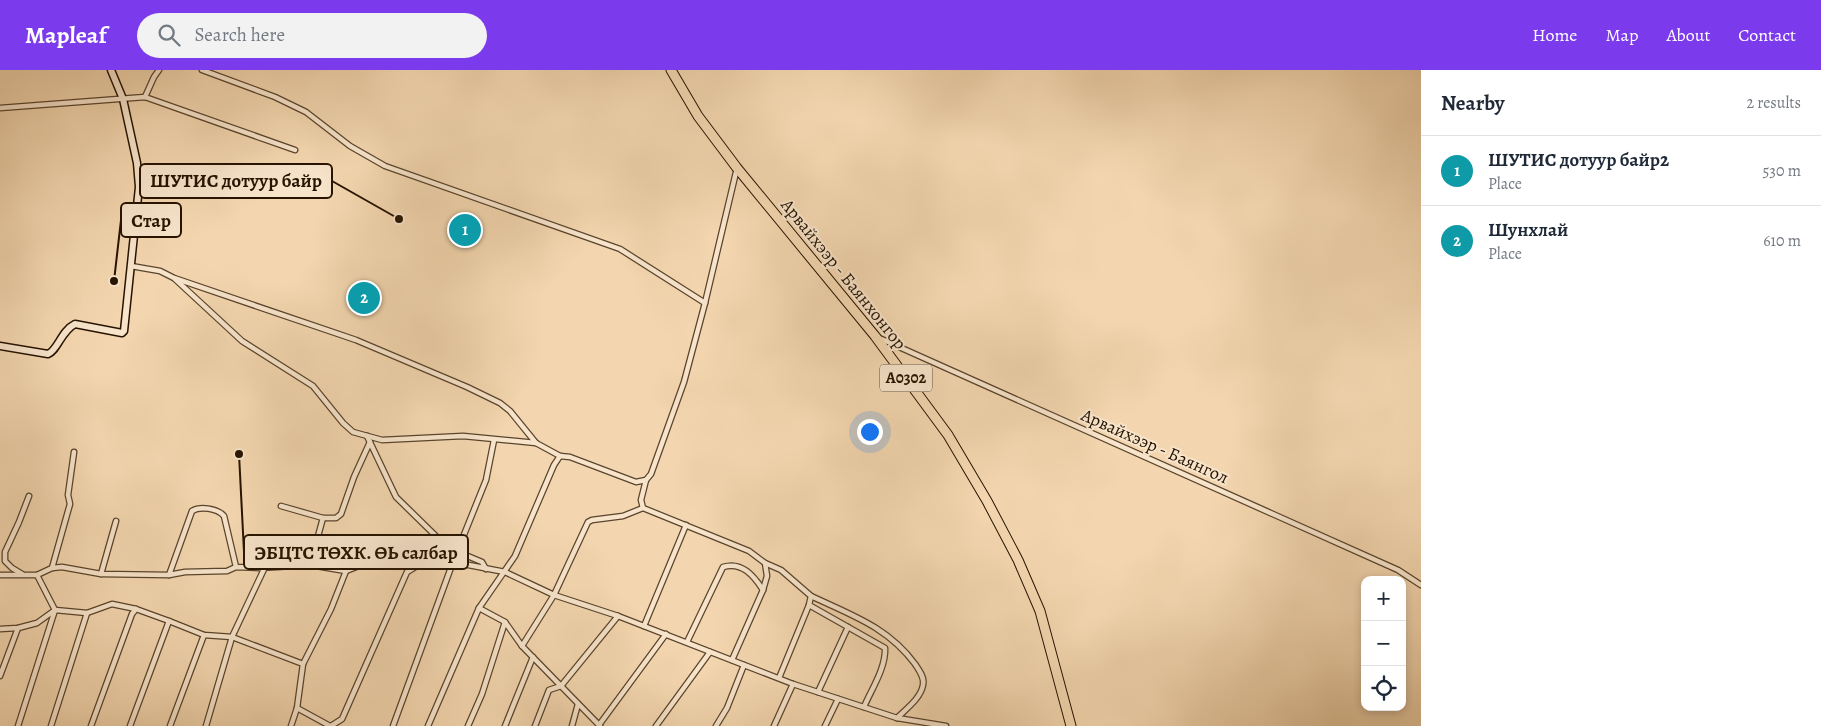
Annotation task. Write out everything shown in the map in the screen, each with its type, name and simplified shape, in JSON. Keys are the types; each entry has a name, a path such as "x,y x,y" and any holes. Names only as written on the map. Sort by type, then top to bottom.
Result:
{"highway":[{"name":"Арвайхээр - Баянхонгор","path":"671,70 698,116 737,168 875,336 948,436 987,502 1018,560 1040,611 1071,726"}],"street":[{"path":"0,346 48,354 52,352 62,335 75,324 124,332 139,187 123,99 111,70"},
{"path":"145,97 159,70"},
{"path":"202,70 275,97 306,112 350,146 385,166 620,249 705,303"},
{"path":"0,108 145,97 295,150"},
{"path":"642,508 641,500 646,480 651,474 684,382 737,168"},
{"path":"131,266 160,271 174,278 356,340 467,386 500,403 510,411 536,443 560,456 570,457 636,482 646,480"},
{"path":"174,278 242,341 313,386 353,432 382,440 463,436 536,443"},
{"name":"Арвайхээр - Баянгол","path":"875,336 1398,570 1421,585"},
{"path":"367,436 396,497 442,542 458,552 482,562 486,569"},
{"path":"393,726 453,562 486,480 494,440"},
{"path":"281,506 323,518 336,518 341,514 354,477 370,442"},
{"path":"52,568 70,504 68,495 74,452"},
{"path":"428,726 479,608 515,556 554,465 560,456"},
{"path":"23,574 12,568 5,561 5,552 29,496"},
{"path":"169,575 192,511 201,508 221,512 224,516 236,567"},
{"path":"522,646 554,595 588,522 623,516 642,508 749,551 765,563 782,570 811,596 882,631 910,658 923,680 923,686 913,702 897,718"},
{"path":"310,565 323,518"},
{"path":"101,574 116,521"},
{"path":"644,626 686,525"},
{"path":"0,575 23,574 37,576 52,568 62,567 101,574 169,575 186,572 227,571 236,567 310,565 346,571 374,560 400,564 453,562 505,572 554,595 618,616 793,684 838,699 897,718 946,726"},
{"path":"732,660 763,590 767,576 765,563"},
{"path":"297,708 330,726 342,718 407,572 420,564"},
{"path":"687,642 723,568 731,566 746,570 755,578 763,590"},
{"path":"206,726 232,637 265,567"},
{"path":"291,726 297,708 303,664 331,609 346,571"},
{"path":"18,726 55,610 37,576"},
{"path":"779,678 810,605 811,596"},
{"path":"0,629 18,628 37,623 55,610 87,612 112,604 169,621 204,635 232,637 303,664"},
{"path":"810,605 885,648 882,664 864,707"},
{"path":"479,608 505,622 522,646 599,725 666,634"},
{"path":"91,726 132,614 136,610"},
{"path":"51,726 87,612"},
{"path":"535,726 549,690 561,686 618,616"},
{"path":"130,726 169,621"},
{"path":"468,726 482,694 505,622"},
{"path":"818,692 848,627"},
{"path":"0,676 18,628"},
{"path":"170,726 204,635"},
{"path":"656,726 710,652"},
{"path":"505,726 533,657"},
{"path":"716,726 727,708 744,665"},
{"path":"774,726 793,684"},
{"path":"825,726 838,699"},
{"path":"572,726 578,704"}],"place":[{"name":"ШУТИС дотуур байр","path":"399,219"},
{"name":"ШУТИС дотуур байр2","path":"465,230"},
{"name":"Стар","path":"114,281"},
{"name":"Шунхлай","path":"364,298"},
{"name":"ЭБЦТС ТӨХК. ӨЬ салбар","path":"239,454"}]}
